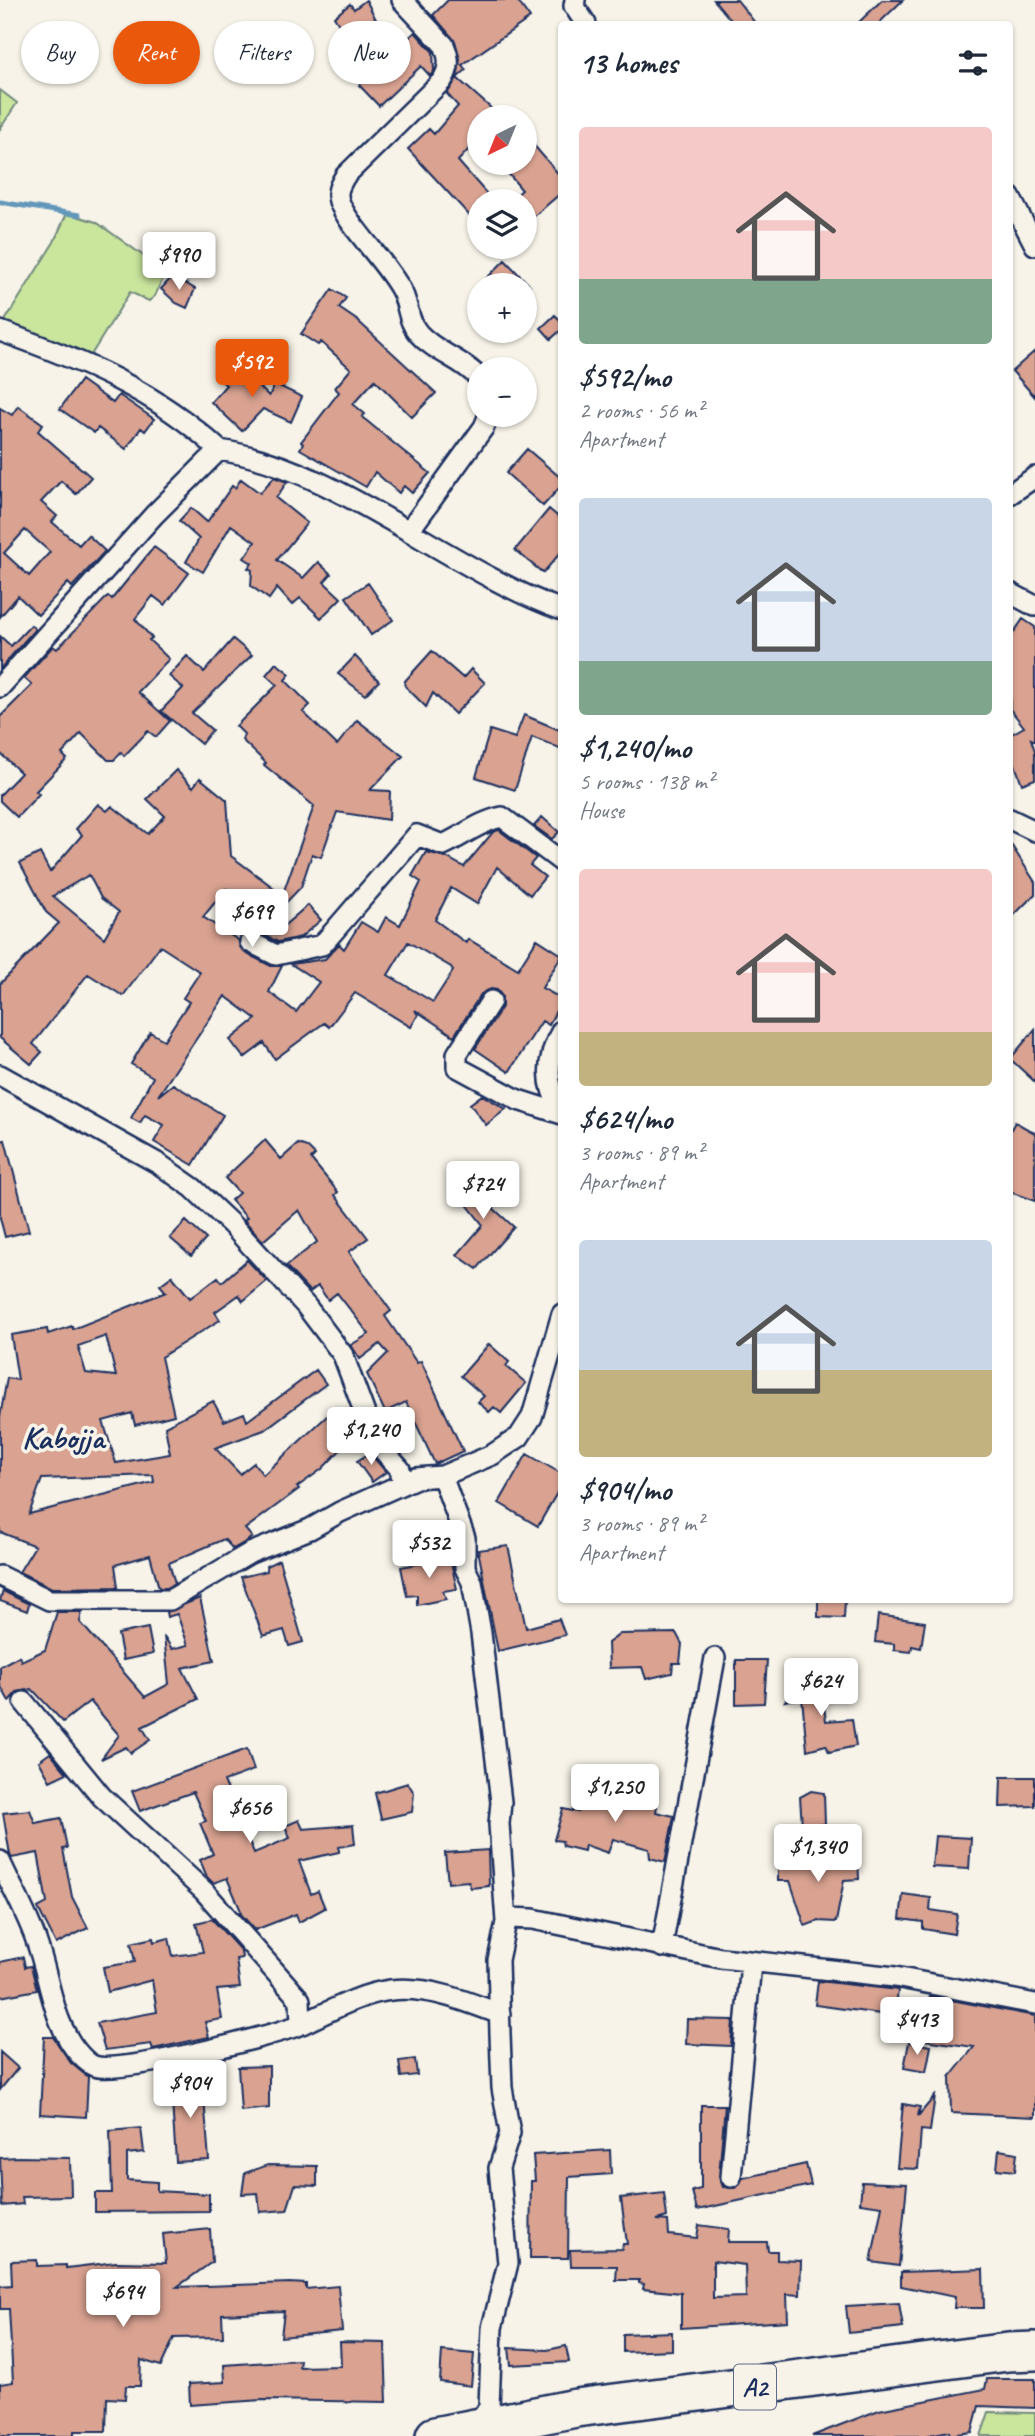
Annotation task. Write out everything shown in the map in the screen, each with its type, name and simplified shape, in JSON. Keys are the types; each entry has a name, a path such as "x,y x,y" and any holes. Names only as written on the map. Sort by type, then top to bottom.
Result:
{"highway":[{"name":"A2","path":"435,2436 576,2409 1008,2352 1035,2351"}],"street":[{"path":"402,0 443,45 449,64 448,72 345,176 338,188 339,200 345,214 381,258 402,291 410,319 420,335 467,367"},
{"path":"575,0 574,6 584,21"},
{"path":"1013,203 1035,245"},
{"path":"0,331 95,366 164,407 219,450 268,461 409,531 517,592 558,608"},
{"path":"409,531 484,427"},
{"path":"0,687 34,646 186,481 219,450"},
{"path":"1013,492 1035,477"},
{"path":"1013,595 1035,606"},
{"path":"250,942 276,955 322,945 417,835 443,845 478,828 485,820 502,817 558,859"},
{"path":"1013,820 1035,831"},
{"path":"491,1001 457,1054 457,1067 517,1100 558,1111"},
{"path":"558,1039 548,1062 551,1095 558,1106"},
{"path":"0,1075 159,1164 193,1188 231,1224 306,1306 344,1355 371,1430 381,1448 400,1469 403,1484"},
{"path":"0,1576 49,1600 170,1600 250,1553 310,1530 340,1512 416,1478 442,1476 492,1455 519,1437 532,1417 558,1328"},
{"path":"442,1476 465,1538 465,1568 472,1582 481,1633 501,1802 506,1922 498,1960 502,2088 510,2133 499,2168 508,2263 492,2328 489,2407 476,2428"},
{"path":"662,1947 715,1658"},
{"path":"24,1702 102,1797 204,1891 300,2000 301,2024"},
{"path":"0,1861 37,1942 56,2011 81,2056 95,2066 140,2064 247,2042 301,2024 331,2008 392,1990 422,1991 449,1997 500,2014"},
{"path":"506,1922 509,1918 533,1919 751,1964 895,1977 1035,2004"},
{"path":"731,2177 751,1964"}],"green space":[{"path":"0,90 17,103 0,129"},
{"path":"67,213 96,222 166,272 155,296 149,301 130,292 91,355 3,324 54,242"},
{"path":"989,2412 1035,2413 1035,2436 981,2436"}],"building":[{"path":"366,0 377,21 337,21 334,17 350,4 354,9"},
{"path":"448,0 517,0 530,18 462,65 466,70 457,78 460,59 455,41 433,15"},
{"path":"714,0 737,0 754,21 732,21"},
{"path":"882,0 903,0 881,21 860,21"},
{"path":"415,32 433,52 434,71 430,76 421,66 411,76 411,36"},
{"path":"457,78 487,105 467,105 467,151 458,161 467,175 470,175 482,189 467,189 467,213 408,149 429,129 434,134 458,106 447,94"},
{"path":"360,84 402,84 379,106"},
{"path":"537,149 558,173 558,195 537,214 537,189 521,189 509,175 537,175"},
{"path":"505,260 517,273 492,273"},
{"path":"173,276 195,289 187,308 176,303 161,289"},
{"path":"332,289 346,298 339,308 358,321 436,393 412,417 375,380 353,404 365,414 362,417 430,473 412,493 404,486 399,493 375,472 366,487 300,449 303,444 301,442 339,392 335,388 351,369 321,342 318,345 301,334"},
{"path":"555,315 558,318 558,333 551,339 541,328"},
{"path":"1035,351 1035,397 1013,372"},
{"path":"233,363 269,396 275,384 302,397 291,422 263,409 242,431 211,402 226,385 219,379"},
{"path":"81,380 113,403 119,395 154,419 145,431 141,428 126,449 98,428 94,433 60,409"},
{"path":"18,406 43,424 38,431 91,477 76,494 61,481 41,502 57,516 52,522 79,545 88,535 105,551 72,587 68,583 38,615 18,596 0,617 0,408 12,415","holes":["25,530 50,552 29,576 4,553"]},
{"path":"527,449 558,476 558,489 543,506 506,473"},
{"path":"274,477 287,482 276,498 307,523 277,560 303,578 318,562 331,574 324,582 341,598 321,618 300,598 292,605 277,588 269,599 251,586 252,570 248,568 252,563 244,558 255,542 231,525 203,572 186,562 199,539 179,521 191,508 207,522 232,486 235,488 241,479 260,493"},
{"path":"549,509 558,517 558,556 543,573 515,550"},
{"path":"154,547 189,573 165,605 153,596 135,619 152,638 149,640 169,659 138,692 170,721 156,737 148,731 124,756 121,752 114,760 108,760 81,733 62,754 67,759 36,791 39,794 17,817 0,801 0,795 21,773 0,753 0,717 32,685 24,678 53,646 57,649 108,596 112,599"},
{"path":"368,583 393,620 371,635 346,597"},
{"path":"1023,619 1035,627 1035,741 1031,739 1035,751 1035,779 1022,784 1013,759 1013,733 1024,727 1013,713 1013,634"},
{"path":"31,625 35,629 0,669 0,636 11,646"},
{"path":"233,639 252,655 192,713 212,730 201,744 161,711 183,688 169,676 187,656 204,672"},
{"path":"432,651 463,678 471,669 485,683 455,714 433,693 426,707 405,686 405,681"},
{"path":"355,656 379,681 365,695 338,674"},
{"path":"276,663 290,674 285,680 310,705 303,712 337,745 357,720 403,756 370,790 390,791 389,820 337,812 321,857 312,854 301,887 276,913 314,806 264,765 266,763 242,740 244,734 236,726 277,685 266,675"},
{"path":"524,715 558,729 558,747 532,737 515,790 476,777 490,730 515,738"},
{"path":"176,770 193,787 200,778 227,800 231,856 274,888 256,912 226,889 203,917 238,940 245,953 271,966 282,966 269,992 296,1012 319,982 291,964 325,959 339,944 344,949 361,922 378,932 386,917 400,925 421,882 412,876 426,852 446,857 464,867 493,832 499,830 536,858 530,865 545,877 530,895 497,867 477,904 451,888 435,920 466,943 468,939 518,969 537,939 558,952 558,962 542,988 558,997 558,1007 549,1025 542,1021 509,1072 475,1049 502,1007 502,996 497,990 491,989 481,994 454,1036 415,1010 418,1015 411,1027 355,993 329,1027 324,1023 275,1059 264,1043 244,1058 230,1040 256,1019 225,996 158,1096 173,1084 223,1115 193,1165 154,1142 164,1125 145,1115 140,1123 131,1118 153,1077 131,1064 150,1032 164,1040 189,1002 183,998 200,972 160,946 123,996 88,974 33,1044 42,1052 31,1064 0,1038 0,984 59,923 46,912 20,863 40,853 50,872 82,835 76,829 98,804 107,811 112,806 148,834 165,816 147,799","holes":["89,875 101,898 119,912 104,938 53,896","408,942 451,967 453,971 433,1002 388,975"]},
{"path":"542,817 558,833 552,839 534,826"},
{"path":"1013,848 1035,882 1035,894 1013,916"},
{"path":"308,905 321,920 301,937 278,942 258,932 263,922 280,929"},
{"path":"1035,1029 1035,1082 1013,1062 1013,1055"},
{"path":"482,1095 506,1109 486,1125 470,1104"},
{"path":"1015,1122 1035,1133 1035,1201 1013,1193"},
{"path":"5,1140 29,1231 5,1237 0,1218 0,1141"},
{"path":"265,1140 281,1159 298,1144 307,1147 315,1155 311,1159 338,1192 335,1195 368,1238 349,1252 391,1311 385,1316 417,1363 421,1361 463,1451 435,1464 406,1402 385,1412 367,1374 388,1353 380,1344 360,1359 351,1345 369,1334 337,1293 328,1300 318,1286 310,1292 286,1266 317,1242 299,1210 263,1241 231,1200 239,1193 225,1178"},
{"path":"488,1170 500,1184 482,1198 514,1227 477,1269 457,1255 483,1225 458,1193"},
{"path":"186,1221 206,1239 191,1256 170,1238"},
{"path":"247,1260 267,1281 243,1301 239,1295 215,1312 220,1320 161,1357 174,1415 135,1425 132,1413 103,1421 116,1463 170,1454 165,1426 213,1401 224,1421 244,1413 247,1421 316,1370 326,1384 264,1430 215,1448 240,1474 254,1463 263,1475 327,1416 351,1439 322,1469 297,1487 299,1489 245,1529 252,1537 247,1541 233,1549 224,1539 169,1563 175,1583 167,1588 159,1588 150,1555 115,1565 118,1587 52,1588 19,1572 35,1546 0,1532 0,1417 7,1378 18,1380 11,1335 47,1329 48,1334 72,1326 73,1329 166,1292 160,1285 172,1276 190,1298 218,1277 222,1282","holes":["106,1336 116,1376 86,1373 78,1346","153,1475 154,1482 29,1514 42,1479"]},
{"path":"489,1344 509,1362 506,1366 526,1383 501,1413 494,1407 489,1412 478,1402 484,1396 461,1376"},
{"path":"370,1453 386,1472 372,1482 357,1461"},
{"path":"527,1454 558,1472 558,1491 538,1526 499,1503"},
{"path":"508,1546 526,1628 559,1619 565,1635 498,1651 478,1550"},
{"path":"450,1558 457,1589 443,1591 446,1599 417,1605 417,1595 407,1596 401,1567"},
{"path":"279,1560 303,1642 289,1646 284,1630 263,1636 241,1577 267,1571 266,1566"},
{"path":"3,1591 29,1604 27,1611 0,1601"},
{"path":"200,1598 214,1661 182,1668 198,1699 142,1727 150,1740 131,1753 126,1747 101,1759 119,1735 90,1701 63,1722 32,1689 17,1692 9,1701 0,1685 0,1666 19,1656 21,1661 45,1650 57,1612 82,1612 80,1622 145,1697 169,1684 164,1636 172,1649 188,1645 177,1614 167,1617 166,1612"},
{"path":"818,1603 845,1603 844,1618 818,1617"},
{"path":"878,1615 925,1622 921,1648 912,1646 911,1652 894,1650 894,1644 875,1642"},
{"path":"148,1628 153,1654 123,1660 118,1634"},
{"path":"676,1633 682,1644 680,1663 673,1663 672,1673 646,1679 642,1667 609,1668 608,1643 620,1634"},
{"path":"736,1660 767,1660 764,1703 736,1704"},
{"path":"826,1677 827,1692 822,1692 826,1721 852,1719 856,1746 829,1752 826,1745 807,1750 802,1698 785,1701 801,1678"},
{"path":"247,1749 254,1770 224,1781 254,1853 290,1838 285,1826 299,1820 303,1829 353,1825 355,1844 339,1847 339,1852 299,1861 311,1894 318,1891 325,1908 299,1922 296,1914 255,1930 239,1912 241,1911 227,1878 213,1883 207,1877 200,1860 213,1854 200,1823 206,1821 193,1792 140,1811 132,1791"},
{"path":"50,1753 67,1773 50,1781 39,1761"},
{"path":"1001,1777 1035,1777 1035,1806 1000,1807"},
{"path":"408,1783 414,1793 412,1812 381,1819 375,1793"},
{"path":"582,1784 657,1806 656,1812 674,1816 665,1862 650,1858 649,1849 613,1839 608,1853 585,1845 584,1851 563,1846 562,1841 554,1840 563,1809 578,1812"},
{"path":"811,1791 824,1793 825,1824 802,1826 800,1797"},
{"path":"30,1810 35,1823 61,1818 67,1848 63,1849 72,1897 88,1928 56,1944 38,1908 47,1903 38,1853 12,1858 10,1855 3,1813"},
{"path":"935,1836 971,1838 969,1869 932,1867"},
{"path":"488,1850 489,1886 471,1888 468,1881 448,1883 445,1853"},
{"path":"858,1857 859,1879 844,1880 836,1922 818,1921 805,1926 790,1881 778,1881 778,1859"},
{"path":"903,1894 931,1898 930,1910 957,1914 954,1934 923,1929 923,1922 900,1919"},
{"path":"212,1919 241,1951 242,1958 236,1959 240,1988 217,1990 222,2019 205,2022 209,2037 153,2049 151,2044 105,2050 97,2023 157,2012 152,1980 108,1992 103,1967 135,1962 131,1943 153,1938 154,1942 169,1938 173,1956 203,1952 196,1923"},
{"path":"23,1957 25,1967 31,1966 37,1990 0,1997 0,1962"},
{"path":"818,1981 898,1990 895,2016 815,2005"},
{"path":"930,1996 1035,2016 1035,2117 951,2113 950,2077 974,2047 924,2040"},
{"path":"687,2019 733,2020 731,2046 686,2044"},
{"path":"44,2037 53,2037 71,2063 88,2077 86,2117 40,2114"},
{"path":"909,2042 931,2046 926,2072 904,2068"},
{"path":"0,2052 18,2068 0,2090"},
{"path":"415,2059 417,2075 401,2077 399,2061"},
{"path":"269,2066 269,2108 241,2111 238,2067"},
{"path":"202,2073 209,2160 176,2162 171,2086"},
{"path":"935,2096 930,2131 921,2130 918,2169 897,2168 903,2104 920,2107 918,2116"},
{"path":"701,2105 725,2105 719,2176 723,2187 735,2188 743,2178 806,2164 811,2185 697,2210 692,2191 701,2189"},
{"path":"141,2128 144,2152 127,2154 127,2180 157,2182 157,2191 209,2194 209,2211 95,2212 95,2193 112,2193 110,2131"},
{"path":"610,2150 611,2174 569,2177 568,2258 530,2258 531,2181 535,2181 533,2155"},
{"path":"999,2150 1017,2153 1015,2171 997,2169"},
{"path":"0,2158 70,2158 71,2196 22,2197 23,2204 2,2206"},
{"path":"268,2165 317,2166 317,2186 295,2185 287,2210 260,2212 258,2193 242,2194 245,2173"},
{"path":"862,2182 907,2184 899,2266 871,2262 882,2206 860,2203"},
{"path":"664,2193 667,2217 657,2220 668,2221 669,2235 697,2238 699,2225 729,2229 728,2242 767,2242 768,2251 777,2251 777,2260 801,2261 800,2295 787,2294 788,2321 681,2328 681,2293 643,2289 644,2284 639,2283 639,2280 616,2280 617,2266 571,2266 570,2250 622,2249 623,2244 627,2244 621,2198","holes":["713,2261 745,2265 746,2297 713,2298"]},
{"path":"210,2229 212,2262 177,2287 290,2283 306,2284 306,2289 338,2286 342,2331 281,2337 284,2311 222,2314 223,2337 174,2338 161,2366 141,2360 140,2386 126,2386 125,2399 107,2398 106,2431 74,2431 74,2436 0,2436 0,2384 13,2382 9,2309 0,2309 0,2286 12,2285 11,2261 37,2260 37,2266 66,2265 66,2268 116,2262 166,2263 163,2234"},
{"path":"983,2269 984,2308 954,2308 955,2297 901,2286 901,2272"},
{"path":"899,2303 903,2327 849,2333 846,2306"},
{"path":"672,2332 672,2350 623,2352 623,2334"},
{"path":"340,2342 385,2343 387,2402 262,2400 190,2405 189,2384 225,2382 224,2365 300,2360 299,2367 341,2366"},
{"path":"566,2346 569,2362 511,2365 509,2348 547,2350"},
{"path":"442,2351 474,2354 471,2386 440,2382"},
{"path":"987,2379 1035,2379 1035,2408 979,2406 972,2432 950,2435 949,2431 925,2436 812,2436 879,2410 985,2389"}],"waterway":[{"path":"0,202 79,215"}],"district":[{"name":"Kabojja","path":"63,1437"}]}
